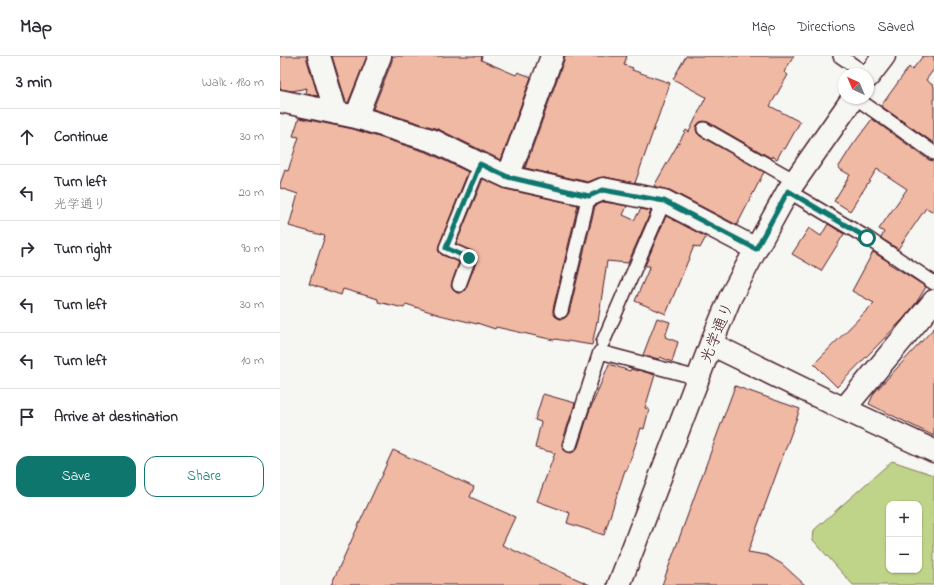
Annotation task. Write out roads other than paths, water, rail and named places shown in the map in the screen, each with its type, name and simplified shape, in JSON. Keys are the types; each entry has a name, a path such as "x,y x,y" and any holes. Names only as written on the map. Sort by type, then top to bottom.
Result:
{"street":[{"path":"319,56 346,115"},
{"path":"346,115 380,56"},
{"path":"508,177 552,56"},
{"path":"874,68 884,56"},
{"path":"280,101 346,115 434,141 508,177 589,196 603,190 664,201 756,249"},
{"name":"光学通り","path":"619,585 730,298 792,186 849,104"},
{"path":"844,409 934,301"},
{"path":"711,344 934,451"}],"lane":[{"path":"840,56 857,68"},
{"path":"865,104 934,153"},
{"path":"704,129 792,186 934,283"},
{"path":"459,285 469,258 446,248 480,164"},
{"path":"561,311 589,196"},
{"path":"603,342 664,201"},
{"path":"570,445 600,352 698,378"}]}
